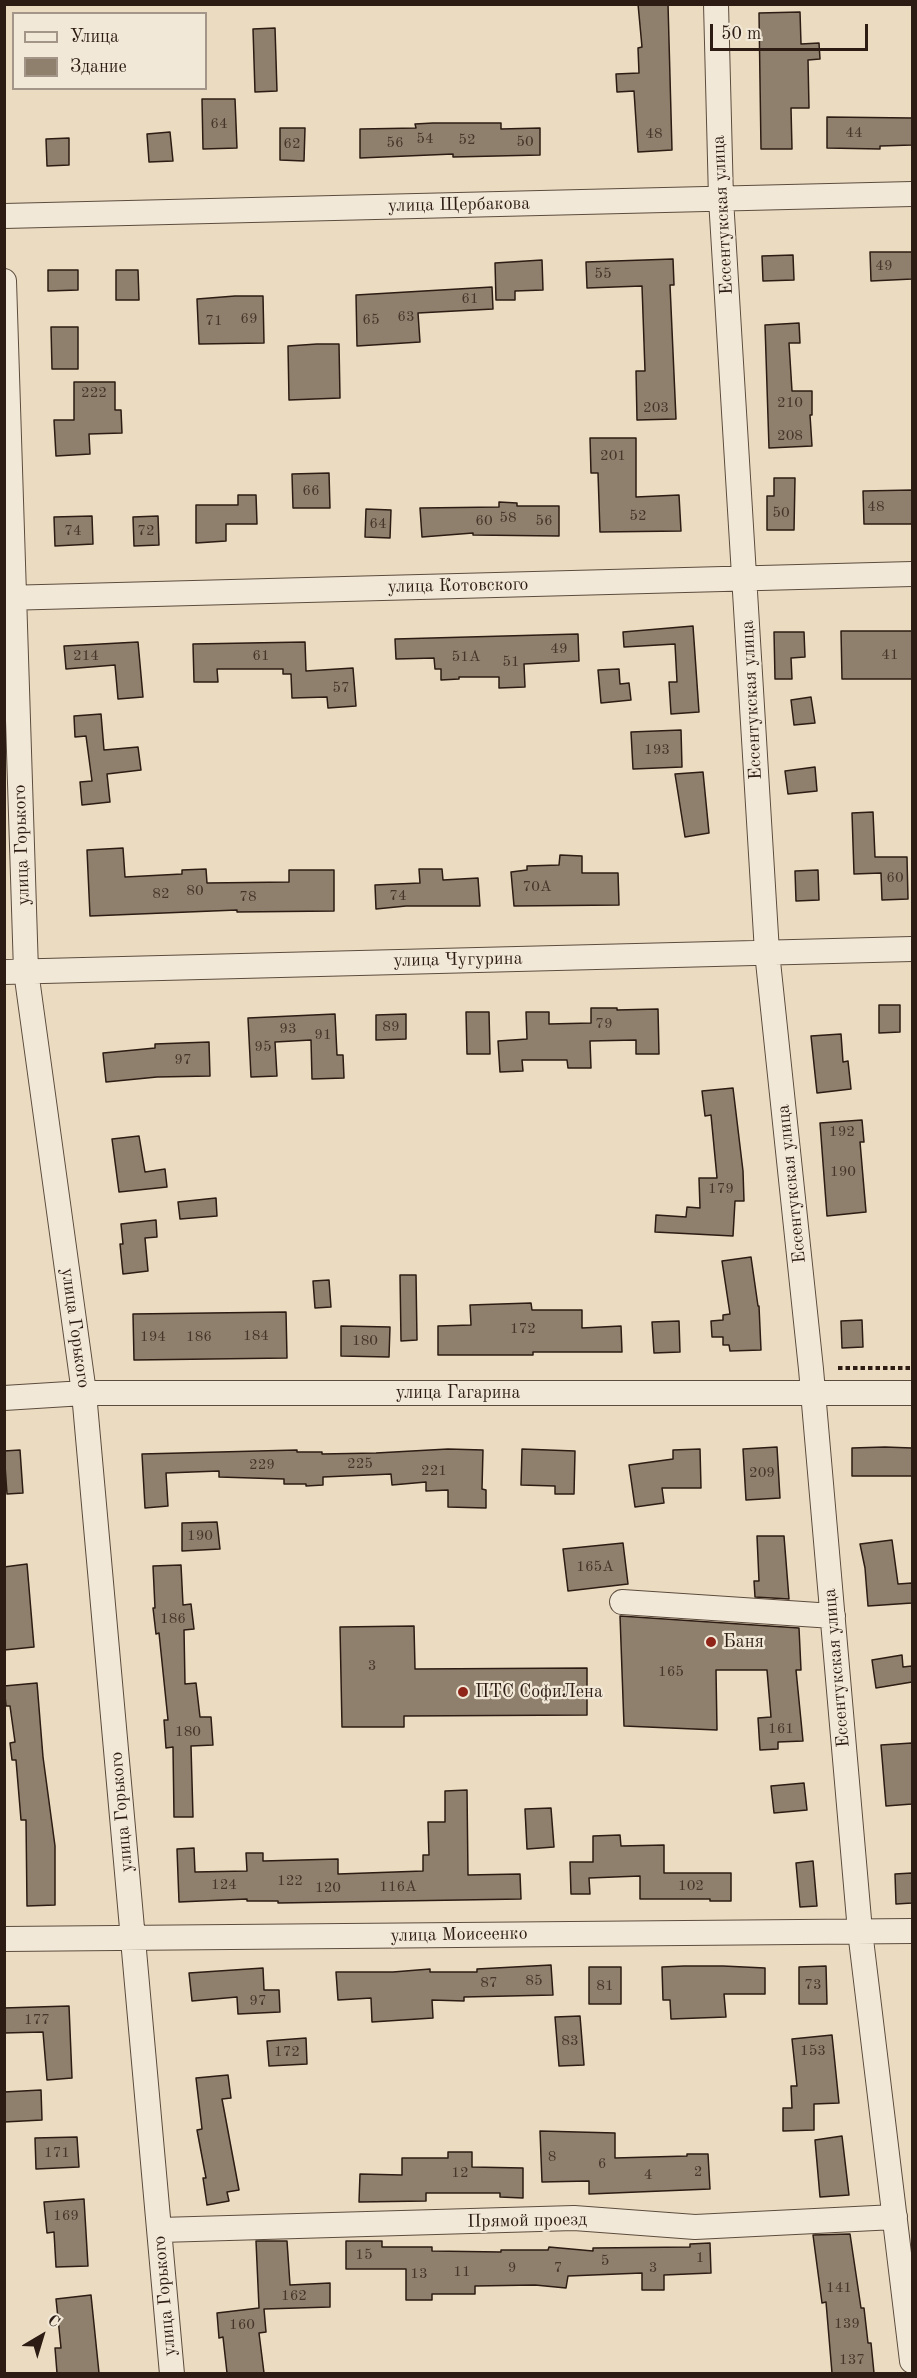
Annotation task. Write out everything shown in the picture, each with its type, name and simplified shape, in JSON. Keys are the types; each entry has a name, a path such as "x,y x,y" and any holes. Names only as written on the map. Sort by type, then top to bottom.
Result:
{"street":[{"name":"Ессентукская улица","path":"716,4 721,199 767,952 813,1394 860,1931 912,2361"},
{"name":"улица Щербакова","path":"4,216 912,194"},
{"name":"улица Горького","path":"4,281 15,971 84,1393 172,2373"},
{"name":"улица Котовского","path":"10,597 912,574"},
{"name":"улица Чугурина","path":"15,971 912,949"},
{"name":"улица Гагарина","path":"4,1398 84,1393 912,1393"},
{"path":"622,1602 833,1616"},
{"name":"улица Моисеенко","path":"4,1939 912,1931"},
{"name":"Прямой проезд","path":"159,2230 574,2218 695,2227 895,2217"}],"building":[{"path":"638,4 668,4 672,150 638,152 634,91 617,92 616,74 639,73 638,48 642,47"},
{"path":"800,12 801,44 819,43 820,59 808,60 809,108 791,108 792,149 761,149 759,13"},
{"path":"275,28 277,91 255,92 253,29"},
{"path":"202,99 235,99 237,148 203,149"},
{"path":"827,117 912,118 912,145 880,146 880,149 827,148"},
{"path":"501,123 501,129 540,128 540,155 453,157 453,154 360,158 360,129 416,128 415,124"},
{"path":"280,128 305,128 304,161 280,160"},
{"path":"170,132 173,161 149,162 147,134"},
{"path":"69,138 69,165 47,166 46,139"},
{"path":"870,252 912,252 912,279 871,281"},
{"path":"793,255 794,280 763,281 762,256"},
{"path":"673,259 674,285 670,285 676,419 637,420 636,371 645,371 642,286 587,288 586,262"},
{"path":"542,260 543,290 515,291 515,300 496,300 495,263"},
{"path":"48,270 78,270 78,290 48,291"},
{"path":"116,270 138,270 139,300 116,300"},
{"path":"492,287 493,309 418,313 420,342 357,346 356,295"},
{"path":"263,296 264,343 199,344 197,299"},
{"path":"799,323 800,343 789,343 792,391 812,391 812,415 810,415 812,446 769,448 765,325"},
{"path":"51,327 78,327 78,369 52,369"},
{"path":"339,344 340,398 289,400 288,346"},
{"path":"74,382 115,382 115,410 121,410 122,433 89,434 90,454 56,456 54,420 74,420"},
{"path":"590,438 636,438 636,497 679,495 681,531 600,532 598,473 591,473"},
{"path":"329,473 330,508 293,508 292,474"},
{"path":"774,478 795,478 794,530 767,530 767,496 774,496"},
{"path":"912,490 912,524 864,524 863,491"},
{"path":"238,495 256,495 257,524 226,524 226,541 196,543 196,505 238,505"},
{"path":"499,502 517,503 517,506 559,506 559,536 473,535 473,533 422,537 420,508 499,507"},
{"path":"366,509 391,510 390,538 365,537"},
{"path":"92,516 93,544 55,546 54,517"},
{"path":"158,516 159,545 134,546 133,517"},
{"path":"693,626 699,712 671,714 669,682 677,682 675,644 624,647 623,632"},
{"path":"841,631 912,631 912,679 842,679"},
{"path":"774,632 804,632 805,657 791,658 792,679 775,679"},
{"path":"578,634 579,661 524,664 525,687 499,688 499,677 459,677 459,679 441,680 441,669 435,669 434,658 396,659 395,639"},
{"path":"138,642 143,697 118,699 115,665 66,669 64,646"},
{"path":"305,642 306,671 353,668 356,706 328,708 327,697 292,698 291,674 283,674 283,669 217,669 218,682 194,682 193,644"},
{"path":"619,669 620,684 629,683 631,700 601,703 598,670"},
{"path":"811,697 815,723 794,725 791,700"},
{"path":"101,714 104,750 138,747 141,770 107,774 110,802 82,805 80,782 92,781 86,736 75,737 74,716"},
{"path":"681,730 682,767 633,769 631,732"},
{"path":"815,767 817,791 788,794 785,771"},
{"path":"703,772 709,833 685,837 675,774"},
{"path":"873,812 875,857 907,857 908,899 882,900 881,873 854,874 852,813"},
{"path":"123,848 125,877 182,874 182,870 206,869 207,883 289,882 289,870 334,870 334,911 237,912 237,910 90,916 87,850"},
{"path":"560,855 582,856 582,873 618,873 619,905 514,906 511,872 527,870 527,866 559,865"},
{"path":"419,869 442,869 443,880 478,878 480,906 406,906 376,909 375,885 420,883"},
{"path":"818,870 819,900 796,901 795,871"},
{"path":"879,1005 900,1005 900,1032 879,1033"},
{"path":"591,1008 658,1009 659,1054 636,1054 636,1040 590,1041 591,1068 568,1068 567,1060 522,1060 523,1071 500,1072 498,1041 527,1039 526,1012 549,1012 549,1024 591,1023"},
{"path":"466,1012 489,1012 490,1054 467,1054"},
{"path":"335,1014 337,1055 343,1055 344,1078 312,1079 311,1040 275,1042 277,1076 251,1077 248,1018"},
{"path":"406,1014 406,1039 376,1040 376,1015"},
{"path":"841,1034 843,1062 848,1061 851,1089 817,1093 811,1036"},
{"path":"209,1042 210,1076 157,1077 106,1082 103,1053 155,1048 155,1044"},
{"path":"733,1088 743,1171 744,1201 735,1201 733,1236 655,1232 656,1215 686,1217 687,1207 700,1208 699,1178 717,1178 711,1115 705,1116 702,1091"},
{"path":"862,1120 864,1142 860,1142 866,1212 827,1216 820,1123"},
{"path":"139,1136 145,1172 165,1169 167,1187 119,1192 112,1139"},
{"path":"216,1198 217,1216 180,1219 178,1202"},
{"path":"156,1220 157,1237 145,1238 148,1271 123,1274 121,1224"},
{"path":"751,1257 759,1306 761,1350 730,1351 729,1345 723,1345 723,1337 712,1337 711,1321 723,1320 723,1315 730,1314 722,1261"},
{"path":"400,1275 416,1275 417,1340 401,1341"},
{"path":"329,1280 331,1307 315,1308 313,1281"},
{"path":"531,1303 532,1310 582,1310 582,1328 621,1326 622,1352 438,1355 438,1326 471,1325 470,1305"},
{"path":"286,1312 287,1358 134,1360 133,1314"},
{"path":"862,1320 863,1347 842,1348 841,1321"},
{"path":"679,1321 680,1352 654,1353 652,1322"},
{"path":"341,1326 390,1327 389,1357 341,1356"},
{"path":"777,1447 780,1498 746,1500 743,1449"},
{"path":"852,1448 912,1448 912,1476 852,1476"},
{"path":"448,1449 483,1450 482,1489 486,1490 486,1508 448,1507 448,1490 426,1491 426,1482 392,1485 391,1474 323,1477 323,1485 306,1486 306,1484 284,1484 284,1479 219,1477 219,1471 166,1473 168,1506 145,1508 142,1454 297,1450 297,1452 322,1452 322,1454"},
{"path":"522,1449 575,1451 574,1494 555,1494 555,1486 521,1485"},
{"path":"700,1449 701,1488 662,1488 664,1503 635,1507 629,1465 673,1459 673,1450"},
{"path":"20,1450 23,1493 7,1494 4,1451"},
{"path":"217,1522 220,1549 182,1551 182,1523"},
{"path":"757,1536 784,1536 789,1599 755,1597 754,1581 759,1581"},
{"path":"892,1540 898,1584 912,1583 912,1603 868,1606 865,1568 860,1544"},
{"path":"623,1543 628,1584 568,1591 563,1549"},
{"path":"27,1564 34,1647 4,1650 4,1567"},
{"path":"181,1565 183,1605 191,1604 194,1629 184,1630 185,1684 196,1683 200,1717 211,1717 213,1745 191,1746 193,1817 174,1817 173,1747 166,1748 164,1720 168,1720 159,1633 156,1634 153,1608 155,1608 153,1566"},
{"name":"Баня","path":"620,1616 799,1628 801,1670 796,1670 803,1741 778,1742 778,1749 760,1750 758,1718 771,1717 767,1670 716,1670 717,1730 624,1726"},
{"path":"414,1626 415,1669 587,1668 587,1715 404,1716 404,1727 342,1727 340,1627"},
{"path":"902,1655 903,1667 912,1666 912,1682 876,1688 872,1660"},
{"path":"37,1683 43,1757 55,1846 55,1905 27,1906 26,1820 21,1820 16,1760 12,1760 10,1743 15,1742 10,1706 6,1706 4,1686"},
{"path":"912,1743 912,1804 886,1806 881,1745"},
{"path":"804,1783 807,1810 774,1813 771,1786"},
{"path":"467,1790 468,1875 520,1874 521,1899 278,1903 278,1901 247,1901 247,1899 179,1902 177,1849 194,1848 195,1872 247,1871 246,1853 263,1853 263,1861 338,1859 338,1874 423,1871 423,1855 429,1855 428,1822 445,1822 445,1791"},
{"path":"551,1808 554,1847 527,1849 525,1809"},
{"path":"620,1835 621,1846 664,1845 664,1873 731,1873 731,1901 640,1899 640,1876 589,1878 590,1894 571,1894 570,1862 593,1862 593,1836"},
{"path":"813,1861 817,1906 800,1907 796,1863"},
{"path":"912,1873 912,1903 896,1904 895,1874"},
{"path":"551,1965 553,1995 464,1997 464,2001 432,2000 433,2018 372,2022 371,1998 338,2000 336,1972 393,1972 430,1969 430,1972 477,1972 477,1969"},
{"path":"826,1966 827,2004 799,2004 799,1967"},
{"path":"589,1967 621,1967 621,2004 589,2004"},
{"path":"662,1967 765,1968 765,1994 724,1994 726,2017 671,2019 670,2000 663,2000"},
{"path":"263,1968 264,1990 279,1990 280,2012 238,2014 237,1997 192,2001 189,1973"},
{"path":"69,2006 72,2078 47,2080 43,2032 4,2033 4,2008"},
{"path":"580,2016 584,2065 559,2066 555,2017"},
{"path":"832,2035 839,2103 814,2104 814,2130 783,2131 783,2108 792,2108 791,2086 797,2086 792,2039"},
{"path":"306,2038 307,2064 269,2066 267,2041"},
{"path":"228,2075 231,2098 222,2099 239,2190 227,2192 229,2201 207,2205 203,2178 206,2178 197,2130 202,2129 196,2078"},
{"path":"41,2090 42,2120 4,2122 4,2092"},
{"path":"540,2131 615,2133 615,2158 708,2154 710,2189 589,2194 589,2181 542,2182"},
{"path":"842,2136 849,2195 820,2197 815,2140"},
{"path":"77,2137 79,2167 36,2169 35,2138"},
{"path":"448,2152 472,2152 472,2167 523,2168 523,2198 500,2197 500,2193 426,2193 426,2201 359,2202 360,2174 402,2175 402,2158 448,2158"},
{"path":"84,2199 88,2266 56,2267 54,2232 47,2233 44,2202"},
{"path":"850,2234 861,2308 864,2308 868,2343 871,2343 874,2373 832,2373 826,2302 822,2303 813,2235"},
{"path":"256,2241 287,2241 290,2285 330,2283 330,2307 264,2309 266,2332 259,2333 264,2373 227,2373 223,2337 219,2338 217,2313 259,2308"},
{"path":"346,2241 382,2241 382,2247 432,2247 432,2251 501,2252 501,2250 548,2250 549,2247 593,2251 593,2248 690,2247 690,2244 710,2243 711,2273 664,2275 664,2290 642,2290 642,2273 568,2276 566,2288 535,2285 475,2286 475,2294 432,2294 432,2300 406,2300 406,2269 346,2269"},
{"path":"91,2295 99,2373 57,2373 55,2348 61,2348 56,2299"}],"place":[{"name":"Баня","path":"711,1642"},
{"name":"ПТС СофиЛена","path":"463,1692"}]}
